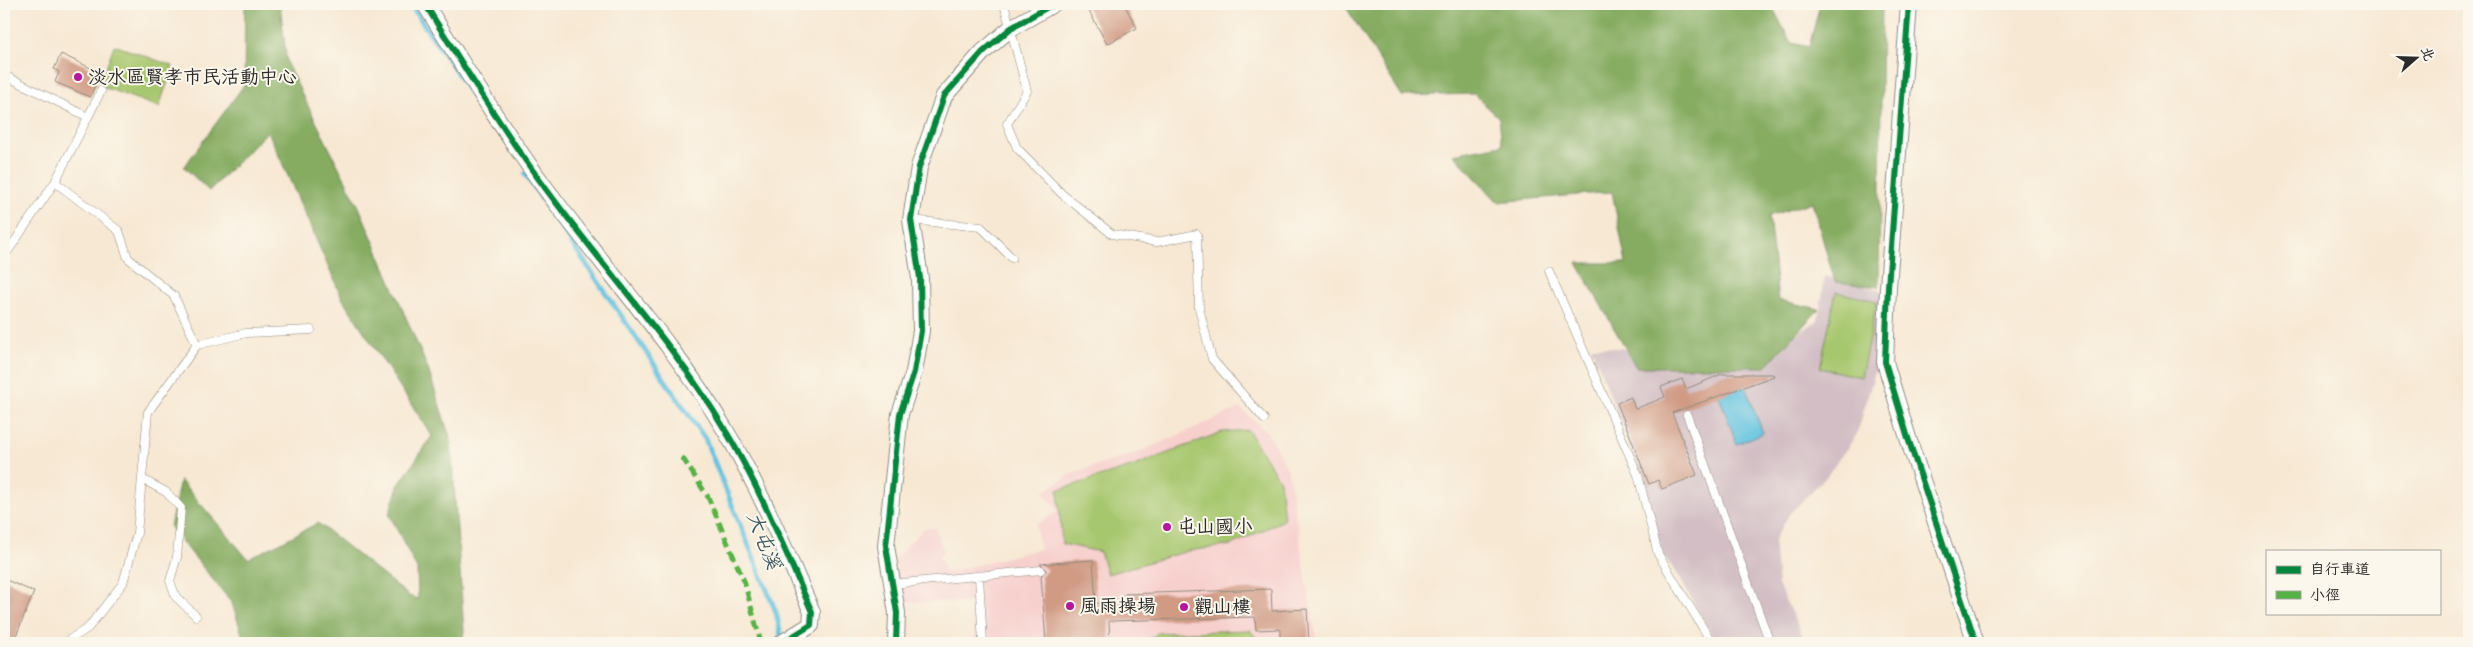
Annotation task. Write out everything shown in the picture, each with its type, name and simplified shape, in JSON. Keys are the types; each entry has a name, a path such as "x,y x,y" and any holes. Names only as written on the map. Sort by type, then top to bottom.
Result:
{"street":[{"path":"425,4 491,110 560,208 677,356 724,428 764,503 812,612 811,625 782,643"},
{"path":"896,643 897,613 886,546 900,414 914,372 921,331 920,278 911,220 919,167 944,96 983,52 1011,28 1053,4"},
{"path":"1909,4 1888,278 1885,362 1908,438 1976,643"}],"lane":[{"path":"1004,4 1027,91 1007,124 1017,148 1062,194 1112,234 1157,242 1196,234 1198,308 1212,359 1264,420"},
{"path":"4,74 88,117"},
{"path":"4,257 55,182 101,91"},
{"path":"55,182 119,231 128,258 174,296 197,345"},
{"path":"911,220 981,227 1012,258"},
{"path":"1549,271 1638,474 1658,554 1712,643"},
{"path":"64,643 88,628 123,583 137,533 148,412 197,345 246,333 311,330"},
{"path":"1687,415 1770,643"},
{"path":"142,479 166,492 181,508 177,557 170,580 176,597 196,616"},
{"path":"892,584 1041,570"},
{"path":"980,576 984,643"}],"shaded area":[{"path":"1825,276 1882,291 1875,372 1857,434 1826,477 1790,513 1774,540 1778,585 1806,643 1716,643 1677,573 1662,554 1644,481 1591,346 1759,360 1818,320"},
{"name":"屯山國小","path":"1240,408 1267,432 1288,470 1317,643 975,643 972,602 902,602 894,560 924,528 935,528 944,552 939,555 945,573 1040,549 1036,525 1058,511 1043,492 1073,473 1135,454"}],"green space":[{"path":"245,4 280,4 287,64 359,207 428,369 451,441 464,631 462,643 245,643 232,603 170,527 180,480 248,559 318,523 409,596 418,599 417,569 389,514 398,486 432,436 342,298 268,131 209,191 184,167 244,85"},
{"path":"1344,4 1773,4 1773,8 1791,43 1809,47 1820,4 1882,4 1879,287 1835,282 1812,202 1769,216 1778,300 1819,309 1765,367 1636,367 1577,263 1626,263 1612,192 1498,202 1453,154 1502,145 1499,118 1474,94 1402,96"},
{"path":"114,45 173,66 159,107 100,86"},
{"path":"1836,292 1877,301 1861,377 1820,368"},
{"path":"1248,430 1280,481 1284,520 1232,545 1188,551 1107,574 1100,552 1062,544 1058,490 1134,466 1222,432"},
{"path":"1250,630 1260,643 1144,643 1158,633"}],"water":[{"path":"1745,386 1763,433 1737,444 1719,396"}],"building":[{"path":"1085,4 1124,4 1137,28 1107,44"},
{"name":"淡水區賢孝市民活動中心","path":"61,54 101,73 90,97 55,82 59,72 54,69"},
{"path":"1722,374 1773,374 1774,376 1672,413 1697,475 1662,489 1658,480 1649,484 1617,403 1631,397 1635,409 1665,397 1661,387 1682,379 1686,389"},
{"path":"1093,560 1096,603 1126,602 1125,594 1271,589 1272,611 1307,609 1309,643 1280,643 1280,629 1256,630 1255,617 1109,621 1110,643 1046,643 1041,576 1047,570 1040,564"},
{"path":"4,579 34,592 13,643 4,643"}],"waterway":[{"name":"大屯溪","path":"410,4 487,117"},
{"name":"大屯溪","path":"525,174 705,439 776,612 782,640"}],"marked path":[{"path":"682,457 708,497 744,581 761,643"}],"cycle path":[{"path":"425,4 490,108 525,159 561,209 666,343 706,399 737,450 771,518 812,612 811,625 782,643"},
{"path":"896,643 897,613 886,546 900,414 914,372 921,331 920,278 911,220 919,167 944,96 983,52 1011,28 1053,4"},
{"path":"1909,4 1888,287 1885,362 1908,438 1976,643"}],"place":[{"name":"淡水區賢孝市民活動中心","path":"78,77"},
{"name":"屯山國小","path":"1167,527"},
{"name":"風雨操場","path":"1070,606"},
{"name":"觀山樓","path":"1184,607"}]}
